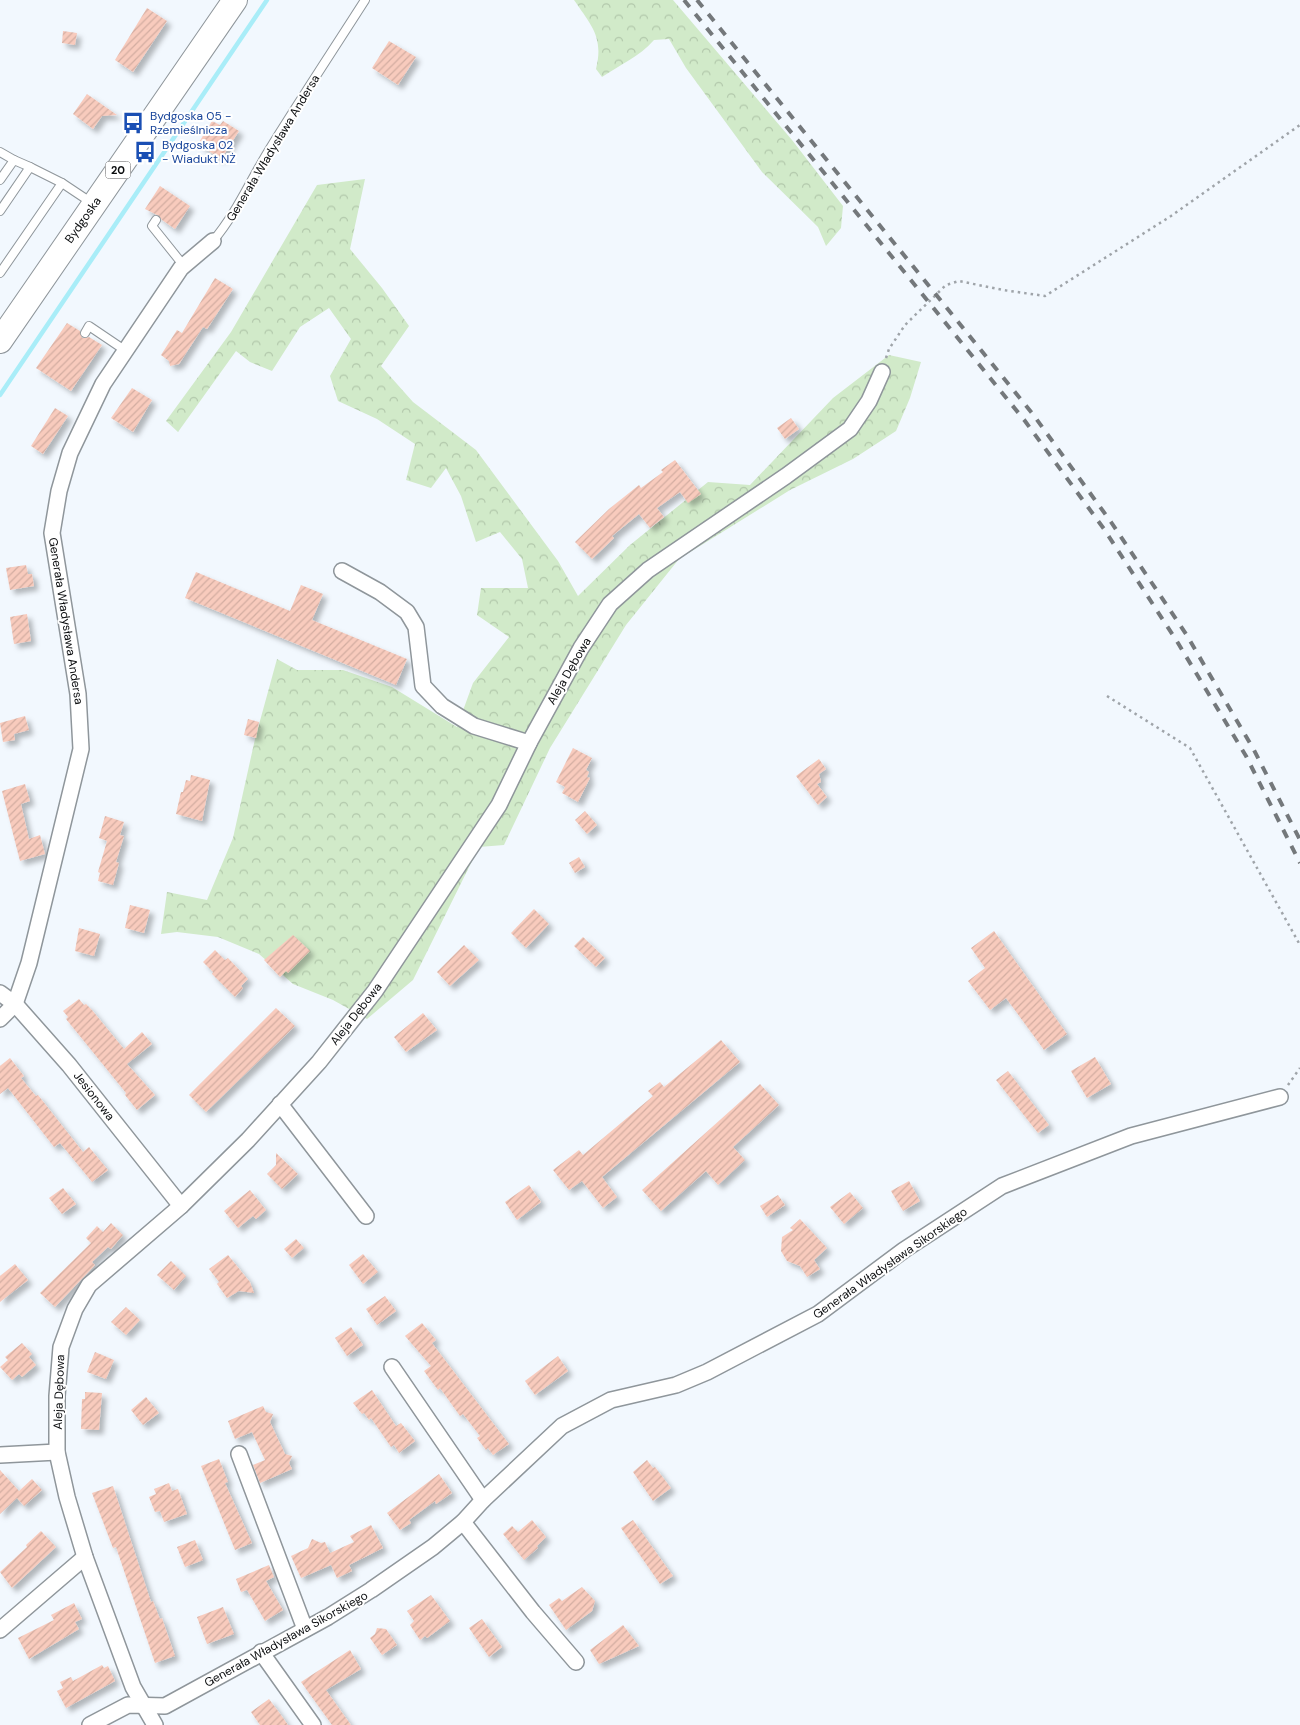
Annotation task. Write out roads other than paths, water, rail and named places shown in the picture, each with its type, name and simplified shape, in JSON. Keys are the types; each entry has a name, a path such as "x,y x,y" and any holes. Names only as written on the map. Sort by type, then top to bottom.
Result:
{"main road":[{"name":"Bydgoska","path":"6,328 94,204 231,1"}],"street":[{"name":"Generała Władysława Andersa","path":"0,1019 15,1004 29,963 81,749 78,694 52,534 56,508 70,453 103,384 184,266 213,241"},
{"name":"Aleja Dębowa","path":"155,1725 133,1687 85,1557 67,1497 57,1452 57,1396 61,1347 75,1309 89,1285 181,1206 280,1104 319,1062 375,991 499,805 529,743 581,648 610,604 648,570 786,476 850,429 869,402 882,372"},
{"path":"342,571 380,592 406,612 416,627 424,686 442,706 474,726 529,743"},
{"name":"Jesionowa","path":"0,993 15,1004 70,1064 181,1206"},
{"name":"Generała Władysława Sikorskiego","path":"90,1725 128,1705 165,1706 372,1590 433,1547 463,1522 484,1500 570,1421 611,1400 676,1385 707,1372 818,1314 904,1250 1002,1186 1130,1136 1280,1097"},
{"path":"280,1104 366,1216"},
{"path":"392,1367 484,1500"},
{"path":"0,1455 57,1452"},
{"path":"239,1454 305,1628"},
{"path":"463,1522 533,1612 576,1662"},
{"path":"0,1630 85,1557"},
{"path":"261,1652 313,1725"}],"lane":[{"name":"Generała Władysława Andersa","path":"213,241 229,222 248,184 277,136 365,0"},
{"path":"0,152 62,183 94,204"},
{"path":"0,180 14,160"},
{"path":"0,210 30,168"},
{"path":"0,273 62,183"},
{"path":"156,220 152,226 184,266"},
{"path":"85,332 89,326 126,350"}],"waterway":[{"path":"0,395 267,0"}],"railway":[{"path":"684,0 1025,421 1104,529 1178,643 1246,756 1300,863"},
{"path":"697,0 1032,413 1111,522 1186,634 1254,750 1300,840"}],"place":[{"name":"Bydgoska 05 - Rzemieślnicza","path":"133,123"},
{"name":"Bydgoska 02 - Wiadukt NŻ","path":"145,152"}]}
